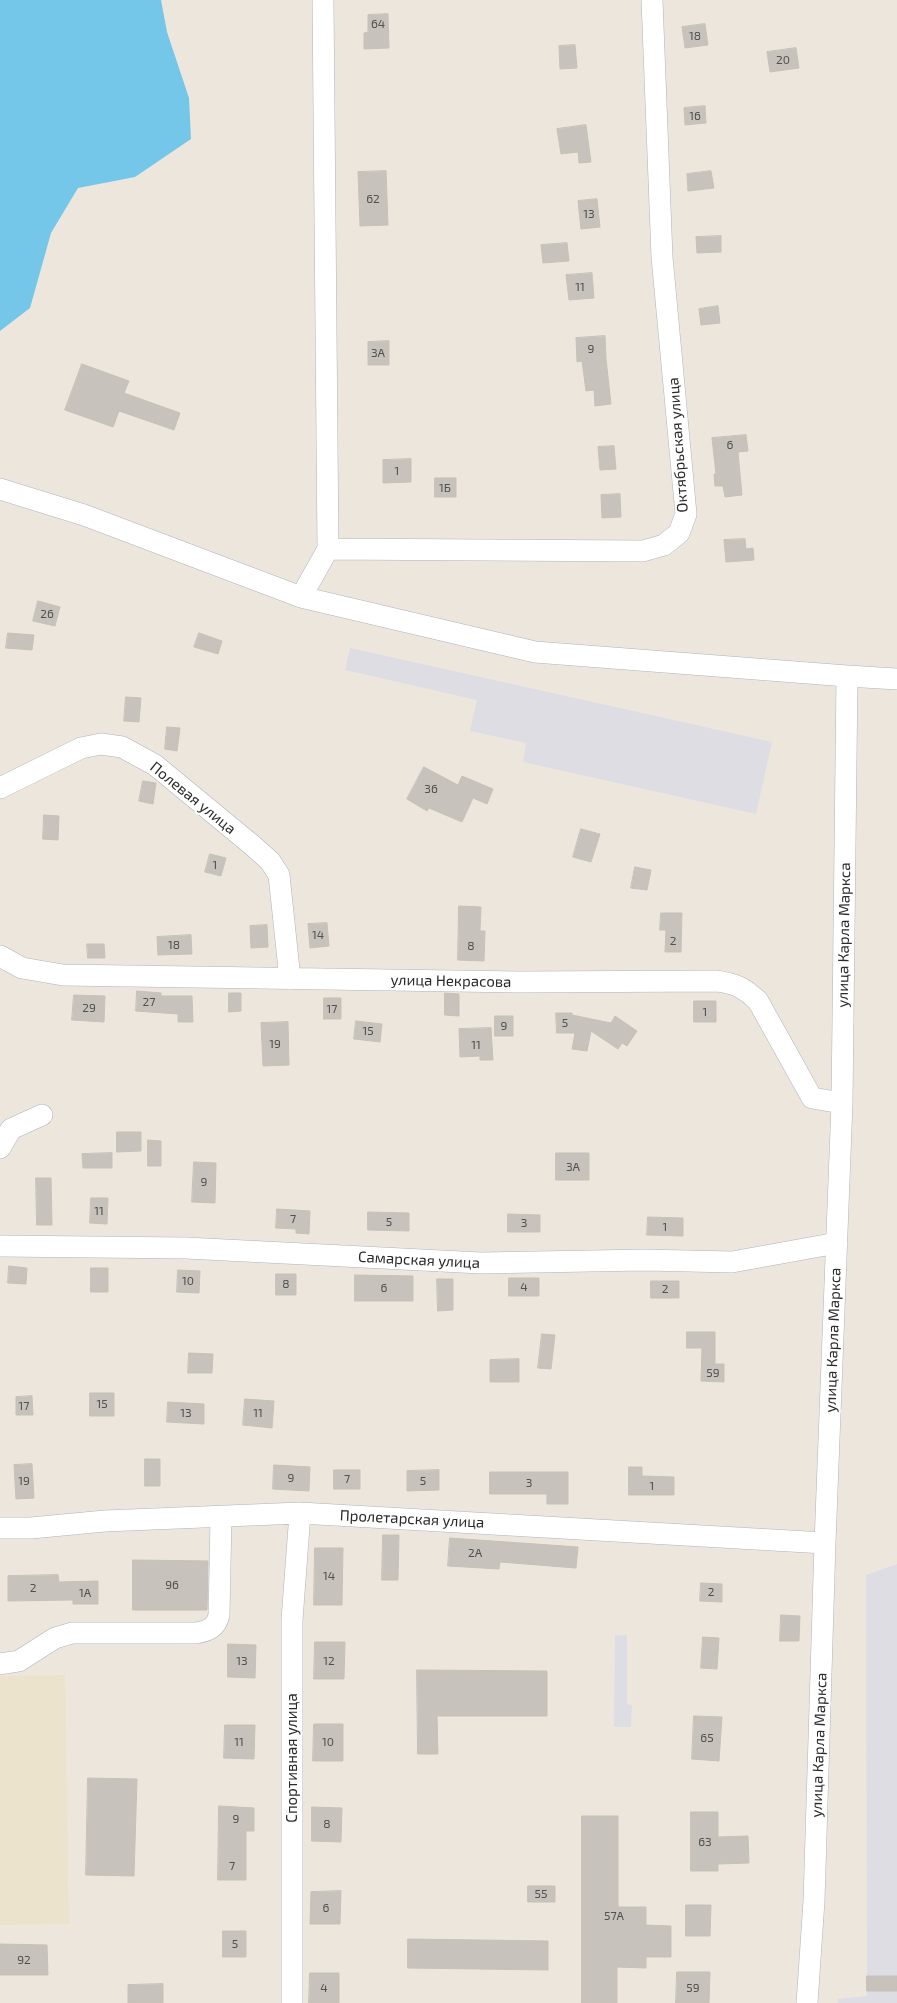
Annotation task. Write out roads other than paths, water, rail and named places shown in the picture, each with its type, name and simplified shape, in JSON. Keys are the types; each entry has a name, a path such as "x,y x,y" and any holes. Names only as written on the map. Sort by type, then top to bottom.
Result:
{"street":[{"path":"301,597 328,549 323,0"},
{"name":"Октябрьская улица","path":"328,549 643,551 664,545 679,533 686,514 662,257 652,0"},
{"path":"0,489 84,515 301,597 535,652 847,676 897,678"},
{"name":"улица Карла Маркса","path":"807,2003 814,1901 825,1543 842,1103 847,676"},
{"name":"Полевая улица","path":"0,788 81,748 101,744 122,748 154,765 252,845 270,861 279,875 290,979"},
{"name":"улица Некрасова","path":"0,956 22,968 63,975 520,982 716,981 732,983 744,988 758,1001 812,1098 842,1103"},
{"path":"0,1148 11,1128 42,1115"},
{"name":"Самарская улица","path":"0,1246 186,1248 482,1263 644,1260 732,1262 837,1243"},
{"name":"Пролетарская улица","path":"0,1528 31,1528 105,1521 300,1513 825,1543"},
{"name":"Спортивная улица","path":"292,2003 292,1620 300,1513"},
{"path":"0,1664 18,1661 55,1638 72,1633 196,1633 206,1632 213,1628 218,1622 219,1615 221,1517"}],"water":[{"path":"0,0 161,0 167,32 189,98 191,139 135,177 78,188 51,233 30,308 0,331"}]}
